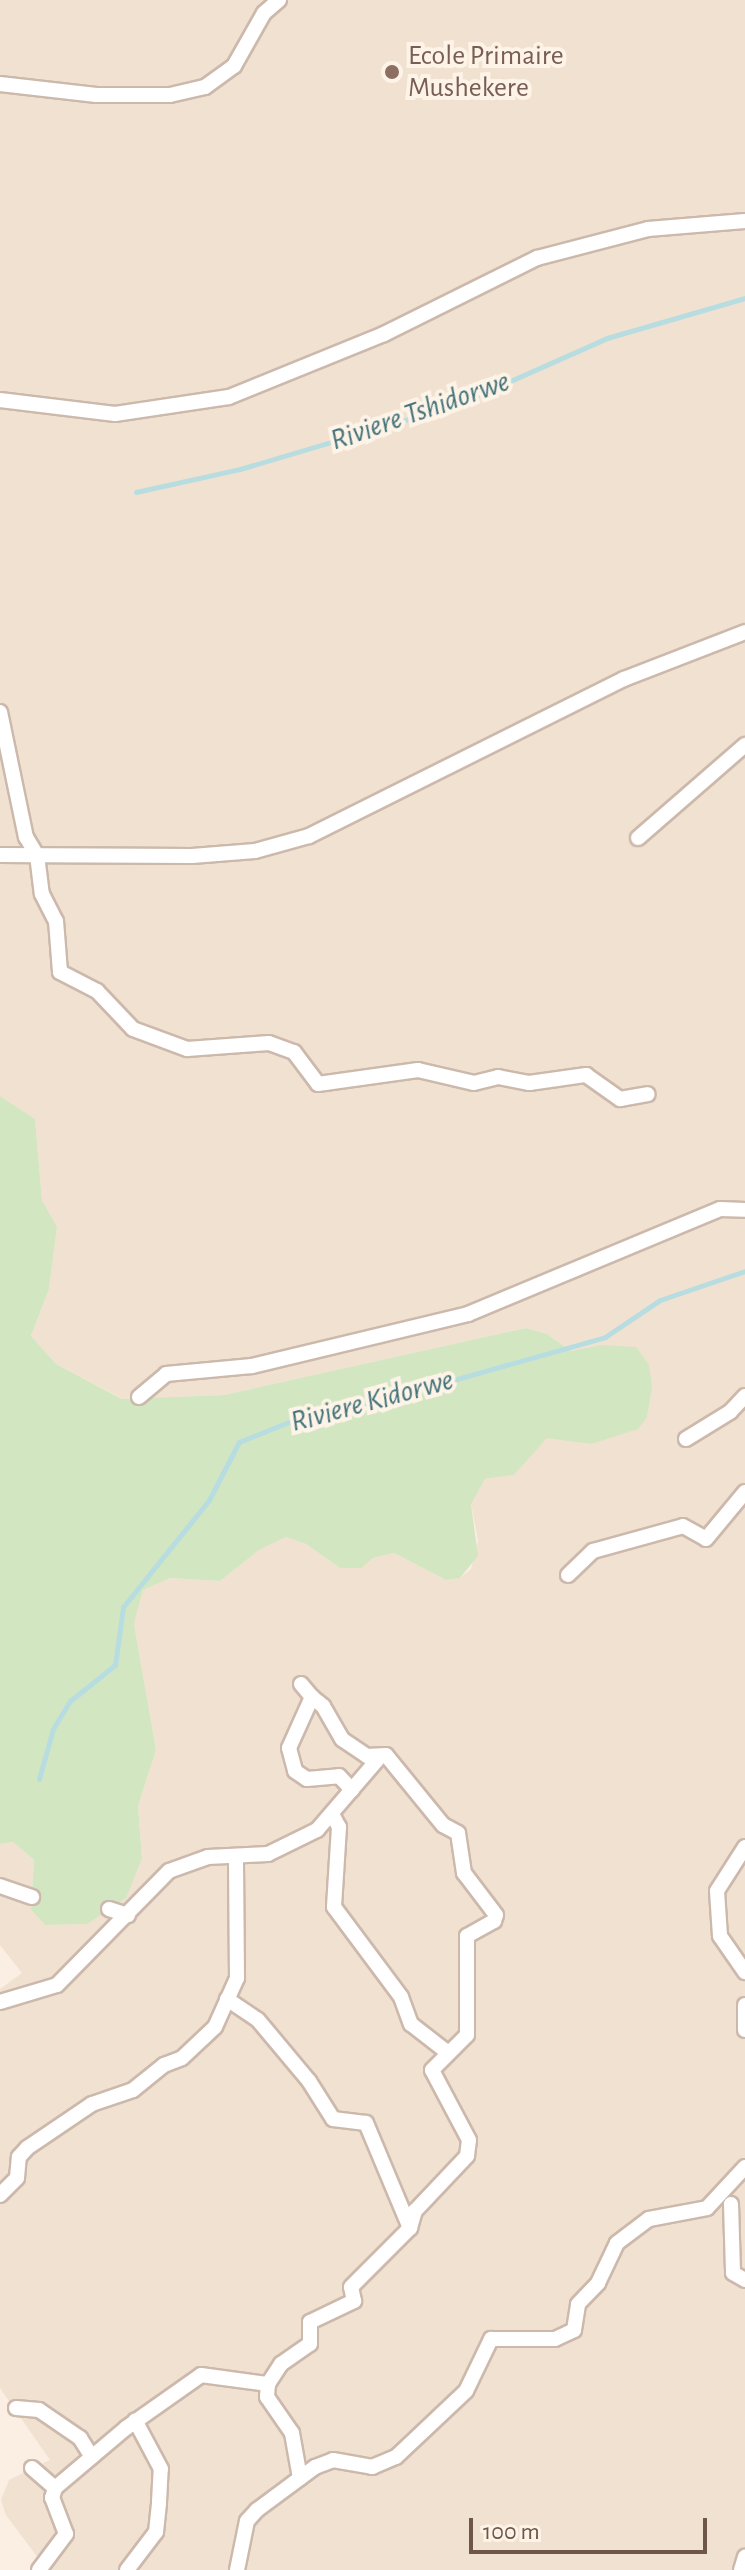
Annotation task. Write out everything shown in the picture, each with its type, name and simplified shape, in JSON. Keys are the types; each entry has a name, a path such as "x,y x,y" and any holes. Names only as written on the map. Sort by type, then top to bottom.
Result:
{"street":[{"path":"0,84 96,95 170,95 205,87 234,66 264,13 279,0"},
{"path":"0,400 115,414 229,397 384,334 537,258 648,229 745,221"},
{"path":"0,855 192,856 255,851 309,836 624,679 745,632"},
{"path":"0,712 26,837 37,855 42,894 56,921 60,972 97,991 133,1029 187,1049 269,1043 294,1052 318,1084 418,1070 474,1083 498,1077 529,1083 586,1075 620,1099 648,1094"},
{"path":"638,838 745,745"},
{"path":"139,1397 166,1374 252,1366 468,1314 720,1209 744,1209"},
{"path":"686,1439 730,1412 745,1396"},
{"path":"568,1575 593,1551 683,1526 706,1539 745,1492"},
{"path":"301,1684 323,1706 342,1739 378,1759"},
{"path":"312,1697 289,1748 295,1771 307,1779 339,1776 352,1790"},
{"path":"0,2002 57,1985 169,1871 208,1857 236,1858 290,1845 317,1830 378,1759 386,1755 443,1825 458,1833 464,1873 496,1915 494,1921 467,1936 467,2035 435,2062 433,2080 469,2140 467,2156 415,2211 410,2228 351,2287 354,2301 310,2322 310,2344 281,2364 268,2384 267,2397 292,2433 300,2478"},
{"path":"332,1814 339,1827 334,1907 401,1997 411,2024 447,2052"},
{"path":"745,1847 717,1891 720,1936 745,1972"},
{"path":"0,2195 17,2178 17,2167 27,2148 79,2112 133,2090 164,2065 182,2058 215,2027 237,1978 236,1858"},
{"path":"0,1886 32,1897"},
{"path":"109,1909 128,1915"},
{"path":"227,1999 258,2020 309,2081 333,2119 366,2123 410,2228"},
{"path":"745,2005 745,2030"},
{"path":"0,2172 17,2167"},
{"path":"745,2167 731,2204 733,2273 745,2280"},
{"path":"237,2570 247,2521 300,2478 333,2460 372,2467 388,2463 466,2391 491,2339 555,2339 574,2330 578,2304 598,2283 617,2243 649,2219 731,2204"},
{"path":"39,2570 66,2534 52,2498 55,2488 135,2420 201,2375 268,2384"},
{"path":"16,2408 39,2410 80,2438 92,2457"},
{"path":"127,2570 156,2532 161,2469 135,2420"},
{"path":"32,2468 55,2488"},
{"path":"741,2570 745,2557"}],"shaded area":[{"path":"0,0 745,0 745,2570 47,2570 6,2515 1,2500 9,2480 50,2460 0,2388 0,1989 22,1973 0,1945 0,1844 13,1842 34,1860 31,1910 45,1925 87,1924 142,1858 138,1806 156,1750 134,1624 143,1590 169,1578 220,1581 259,1550 286,1537 306,1544 340,1568 362,1568 373,1558 394,1553 446,1580 460,1578 471,1569 478,1541 471,1503 485,1479 514,1475 547,1437 591,1444 647,1417 652,1388 600,1345 571,1351 547,1334 526,1328 224,1395 123,1399 56,1364 31,1336 49,1289 57,1227 42,1200 35,1119 0,1096"}],"green space":[{"path":"0,1096 35,1119 42,1200 57,1227 49,1289 31,1336 56,1364 122,1399 224,1395 526,1328 547,1334 571,1351 600,1345 636,1347 649,1365 652,1388 647,1417 638,1429 591,1444 547,1438 514,1475 485,1479 471,1504 478,1556 460,1578 446,1580 394,1553 373,1558 362,1568 340,1568 306,1544 286,1537 259,1550 220,1581 170,1578 143,1590 134,1624 156,1750 138,1806 142,1858 126,1898 87,1924 45,1925 31,1910 34,1860 13,1842 0,1844"}],"waterway":[{"name":"Riviere Tshidorwe","path":"136,492 240,469 456,405 607,338 745,298"},
{"name":"Riviere Kidorwe","path":"39,1779 53,1729 70,1701 115,1665 123,1607 209,1500 239,1442 316,1411 383,1400 605,1337 660,1300 745,1271"}],"place":[{"name":"Ecole Primaire Mushekere","path":"392,72"}]}
